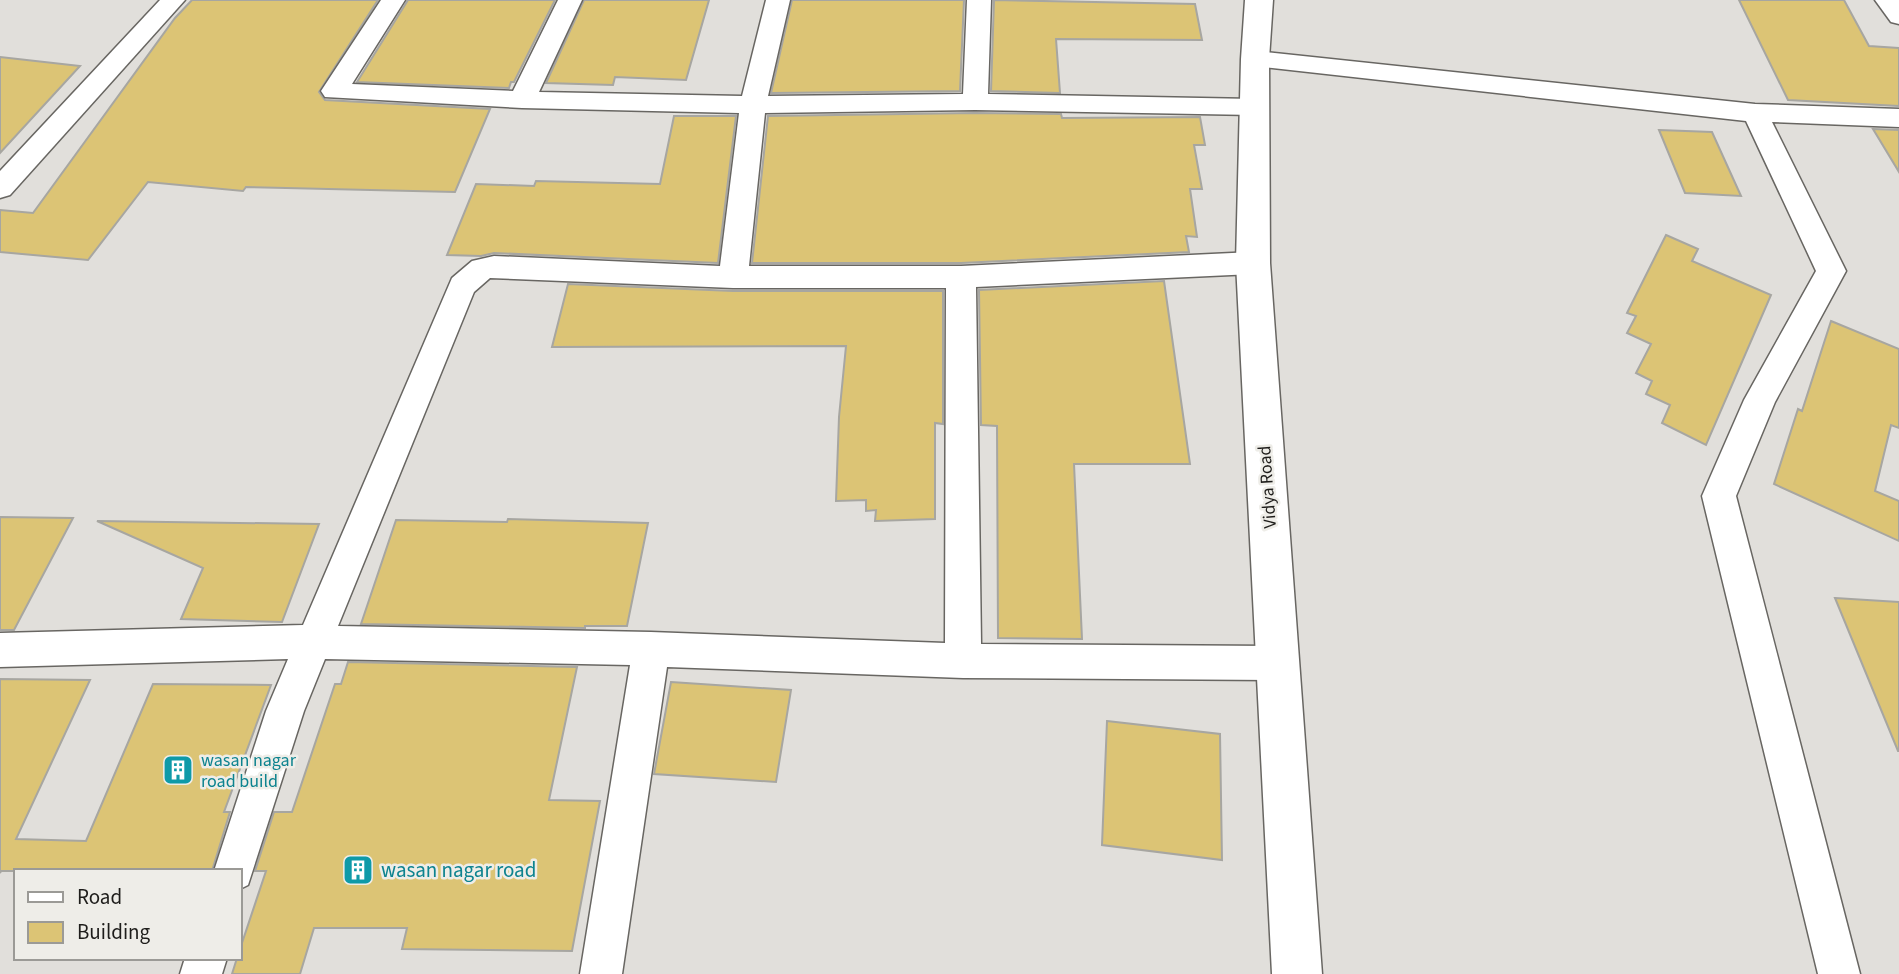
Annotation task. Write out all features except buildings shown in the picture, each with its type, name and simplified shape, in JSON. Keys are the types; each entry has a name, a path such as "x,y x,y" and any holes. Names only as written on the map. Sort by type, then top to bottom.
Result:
{"street":[{"path":"0,188 173,0"},
{"path":"393,0 334,91 522,100 753,104 975,102 1254,107"},
{"path":"522,100 570,0"},
{"path":"733,277 753,104 778,0"},
{"path":"975,102 979,0"},
{"name":"Vidya Road","path":"1259,0 1255,59 1253,263 1297,974"},
{"path":"1887,0 1899,17"},
{"path":"1255,59 1755,113 1899,118"},
{"path":"1755,113 1831,271 1760,400 1719,496 1839,974"},
{"path":"235,869 285,711 312,642 462,286 471,275 494,267 733,277 961,277 1253,263"},
{"path":"961,277 963,661"},
{"path":"0,650 312,642 651,649 963,661 1278,663"},
{"path":"601,974 651,649"}],"place":[{"name":"wasan nagar road build","path":"178,770"},
{"name":"wasan nagar road","path":"358,870"}]}
